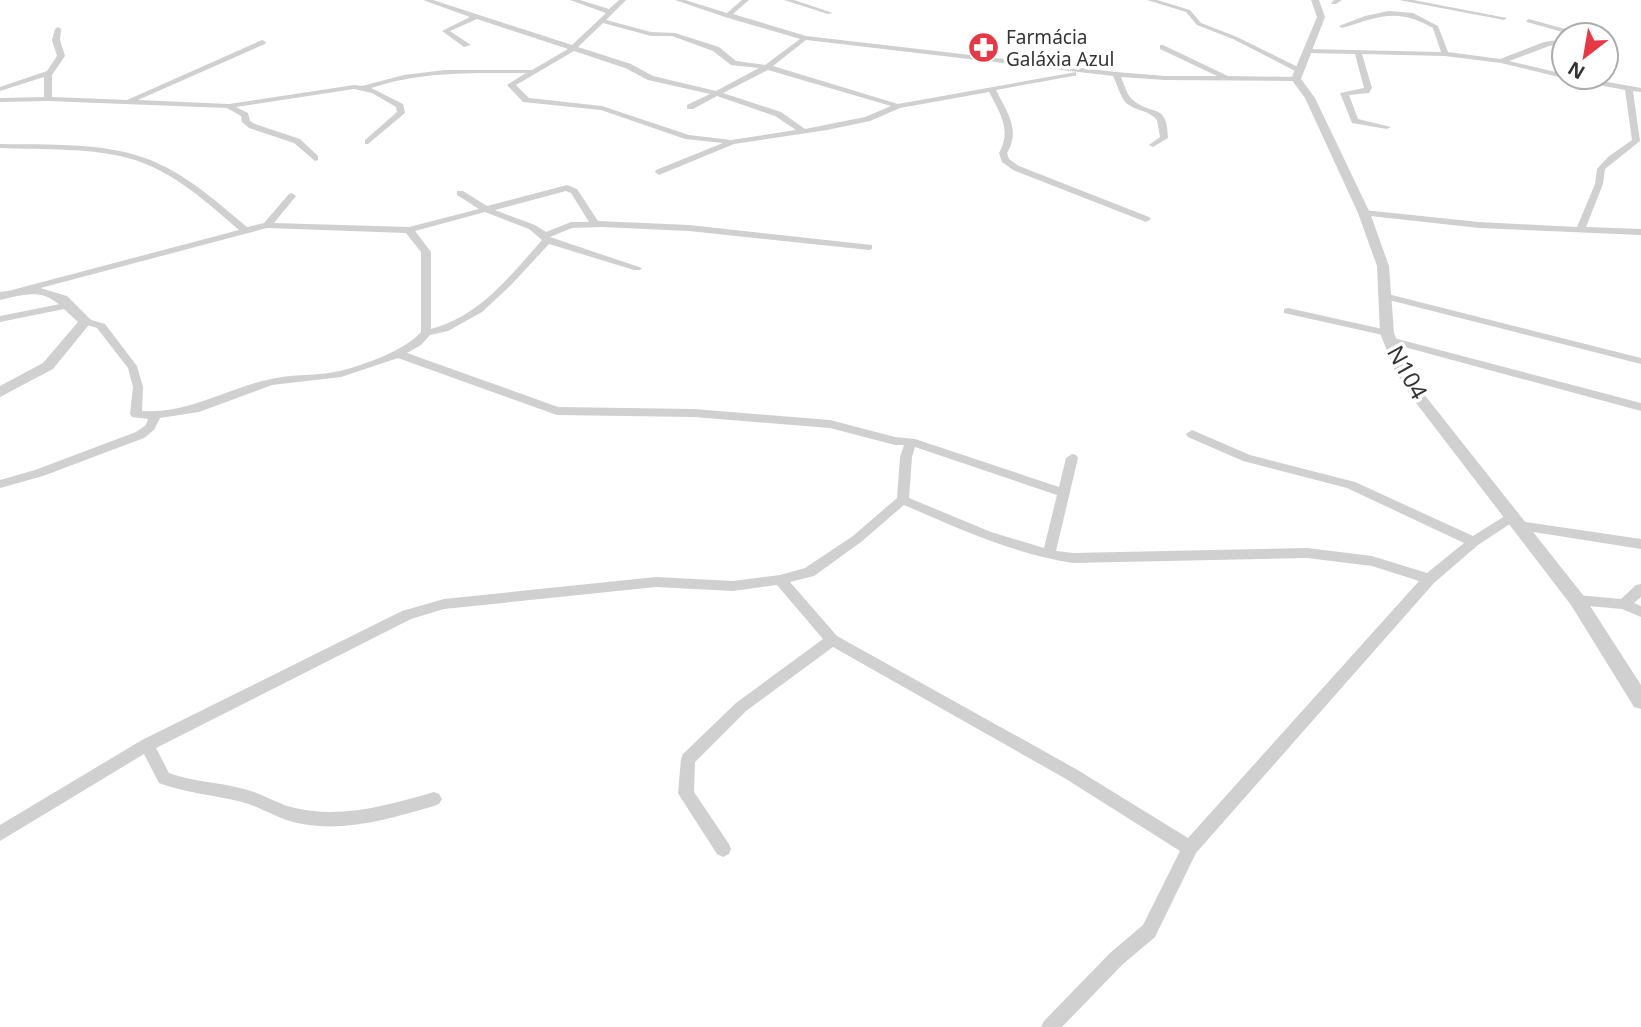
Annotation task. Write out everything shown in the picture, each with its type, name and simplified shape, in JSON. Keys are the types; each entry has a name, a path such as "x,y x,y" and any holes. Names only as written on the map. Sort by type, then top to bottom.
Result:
{"street":[{"path":"426,0 628,66 651,78 717,94 778,114 803,131"},
{"path":"573,0 608,11"},
{"path":"623,0 608,11 602,22 572,49 511,86 526,100 602,108 688,137 732,142"},
{"path":"678,0 805,38 1116,75 1228,79 1298,74"},
{"path":"727,16 746,0"},
{"path":"787,0 830,13"},
{"path":"1150,0 1188,11 1199,24 1235,38 1298,74"},
{"path":"1298,74 1321,17 1315,0"},
{"path":"1402,0 1504,18"},
{"path":"1342,26 1386,10 1400,12 1436,27 1445,54"},
{"path":"467,45 445,31 477,16"},
{"path":"1529,21 1550,27"},
{"path":"602,22 651,34 673,34 716,50 734,63 767,67 898,106"},
{"path":"48,99 49,73 61,56 56,40 58,29"},
{"path":"690,107 767,67 805,38"},
{"path":"127,103 262,42"},
{"path":"1501,61 1550,43"},
{"path":"1163,47 1228,79"},
{"path":"1308,51 1445,54 1501,61 1550,73"},
{"path":"1358,53 1368,88 1366,91 1343,93 1355,121 1387,127"},
{"path":"364,88 381,82 420,76 478,71 533,71"},
{"path":"659,172 732,142 867,119 898,106 1084,71"},
{"path":"0,89 49,73"},
{"name":"N104","path":"1298,74 1364,213 1383,266 1388,337 1402,371 1418,396 1577,600 1641,702"},
{"path":"1116,75 1129,101 1154,112 1162,121 1164,138 1153,145"},
{"path":"1620,87 1641,90"},
{"path":"0,100 48,99 229,106 288,99 343,88 364,88 400,106 401,113 396,121 368,142"},
{"path":"992,89 1009,123 1011,135 1009,146 1003,153 1005,160 1016,168 1146,219"},
{"path":"1581,229 1599,184 1597,178 1602,166 1609,158 1626,151 1636,141 1629,89"},
{"path":"229,106 245,115 246,122 252,126 297,141 315,158"},
{"path":"0,146 138,158 193,187 246,231"},
{"path":"0,296 267,225 409,230 562,188 571,188 595,224"},
{"path":"460,193 487,210 532,227 546,238 637,268"},
{"path":"267,225 292,196"},
{"path":"1364,213 1479,225 1641,232"},
{"path":"426,332 442,331 472,314 508,283 546,238 571,225 688,228 869,247"},
{"path":"15,292 57,295 85,321 101,326 133,368 138,387 135,412 155,417 182,409 195,409 271,382 341,374 398,355 417,343 426,332 426,252 409,230"},
{"path":"1384,296 1641,361"},
{"path":"0,319 70,305"},
{"path":"1289,311 1641,407"},
{"path":"0,392 48,366 85,321"},
{"path":"398,355 557,411 694,414 830,424 895,441 911,442 1063,493"},
{"path":"0,484 39,473 139,435 150,427 155,417"},
{"path":"1192,434 1247,458 1351,485 1474,542"},
{"path":"0,834 147,745 407,615 444,604 656,582 733,586 780,580 809,572 857,539 903,500 906,457 911,442"},
{"path":"1049,555 1072,458"},
{"path":"903,500 1022,548 1049,555 1073,558 1307,553 1372,561 1429,579"},
{"path":"1051,1027 1116,959 1149,931 1191,848 1429,579 1474,542 1516,522 1641,544"},
{"path":"780,580 832,640 1071,774 1191,848"},
{"path":"1625,604 1641,589"},
{"path":"1577,600 1625,604 1641,612"},
{"path":"723,849 686,793 688,758 741,707 832,640"},
{"path":"147,745 163,778 183,786 243,795 294,815 333,821 364,819 434,799"}],"place":[{"name":"Farmácia Galáxia Azul","path":"983,48"}]}
